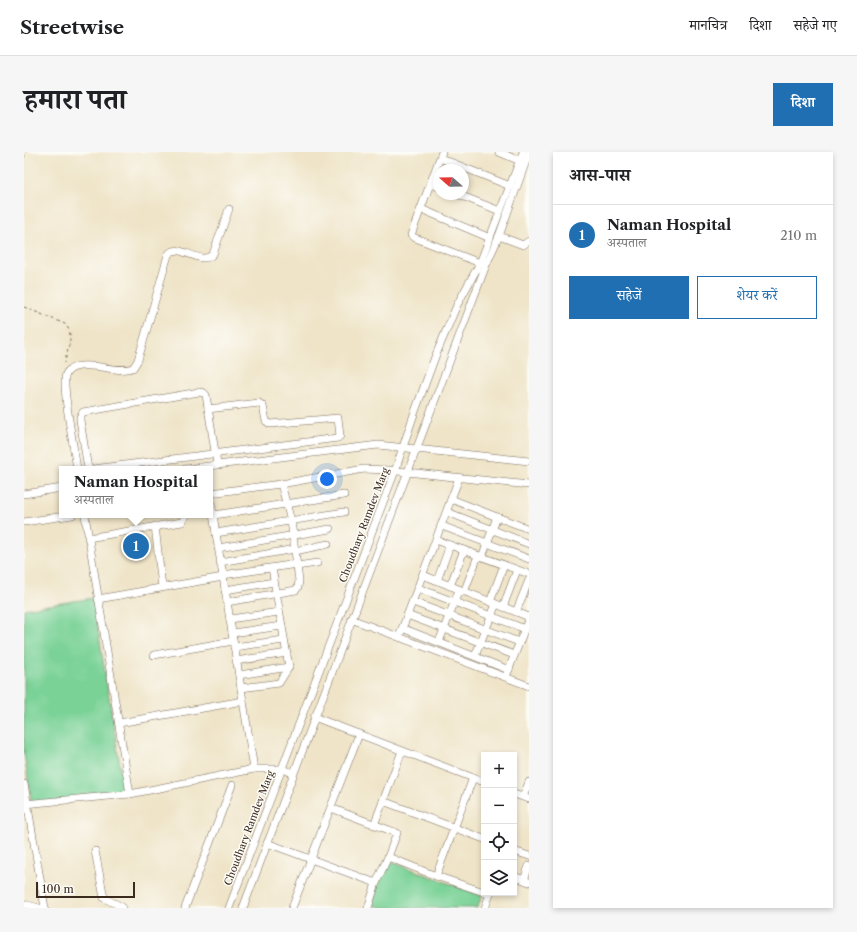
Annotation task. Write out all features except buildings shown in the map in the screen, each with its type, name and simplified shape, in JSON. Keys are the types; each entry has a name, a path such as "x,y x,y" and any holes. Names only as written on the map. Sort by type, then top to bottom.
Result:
{"street":[{"path":"499,152 520,161"},
{"name":"Choudhary Ramdev Marg","path":"229,908 395,471 424,387 457,305 480,263 523,152"},
{"path":"243,908 351,619 529,153"},
{"path":"480,263 414,238 411,234 441,155 510,186"},
{"path":"469,199 500,211"},
{"path":"77,466 65,388 65,376 67,372 74,367 83,365 124,370 133,368 138,360 170,252 173,250 202,258 210,257 230,209"},
{"path":"420,209 490,238"},
{"path":"498,236 523,245 529,241"},
{"path":"87,466 80,420 83,412 199,392 206,395 217,464"},
{"path":"116,466 338,438 340,436 338,419 336,418 270,424 266,421 261,403 208,408"},
{"path":"204,466 378,445 529,461"},
{"path":"213,494 281,484 364,469 408,472 529,485"},
{"path":"399,637 459,478"},
{"path":"227,602 276,595 296,590 298,587 299,581 291,522 281,484"},
{"path":"24,494 59,488"},
{"path":"214,516 344,495"},
{"path":"451,500 529,529"},
{"path":"213,510 254,769"},
{"path":"216,533 291,522 344,512"},
{"path":"447,512 529,544"},
{"path":"24,522 59,517"},
{"path":"439,642 454,603 462,591 487,543 497,517"},
{"path":"85,518 130,794"},
{"path":"88,538 182,522 184,518"},
{"path":"155,526 162,587"},
{"path":"442,526 529,559"},
{"path":"218,548 330,529"},
{"path":"436,540 529,574 516,612"},
{"path":"220,562 328,544"},
{"path":"437,581 450,545"},
{"path":"450,586 464,550"},
{"path":"98,598 272,568 317,563"},
{"path":"475,656 496,604 504,565"},
{"path":"241,688 279,683 289,668 272,568"},
{"path":"496,604 517,570"},
{"path":"423,575 529,618 506,677"},
{"path":"225,590 274,582"},
{"path":"418,588 525,629"},
{"path":"412,602 519,642"},
{"path":"230,619 279,612"},
{"path":"407,615 514,655"},
{"path":"351,619 529,686"},
{"path":"232,633 282,626"},
{"path":"402,628 509,670"},
{"path":"154,655 234,644 284,640"},
{"path":"236,662 287,653"},
{"path":"239,675 289,668"},
{"path":"119,723 243,701"},
{"path":"314,717 481,781"},
{"path":"295,907 311,859 359,734"},
{"path":"374,825 402,751"},
{"path":"26,804 130,794 254,769 282,769 293,774"},
{"path":"436,876 473,778"},
{"path":"526,798 529,782"},
{"path":"24,784 26,804 45,908"},
{"path":"185,908 232,785"},
{"path":"383,801 481,838"},
{"path":"331,808 397,833 376,883 368,908"},
{"path":"267,843 376,883"},
{"path":"96,851 104,898 123,908"},
{"path":"517,852 529,856"},
{"path":"388,857 436,876 481,891"},
{"path":"526,881 529,866"},
{"path":"485,908 487,896"},
{"path":"24,904 39,908"}],"path":[{"path":"24,158 26,152"},
{"path":"24,307 65,324 69,329 71,335 65,361 67,372"}],"green space":[{"path":"93,598 124,790 32,805 24,754 24,609"},
{"path":"387,860 482,896 477,908 382,908 371,904"}],"place":[{"name":"Naman Hospital","path":"136,546"}]}
